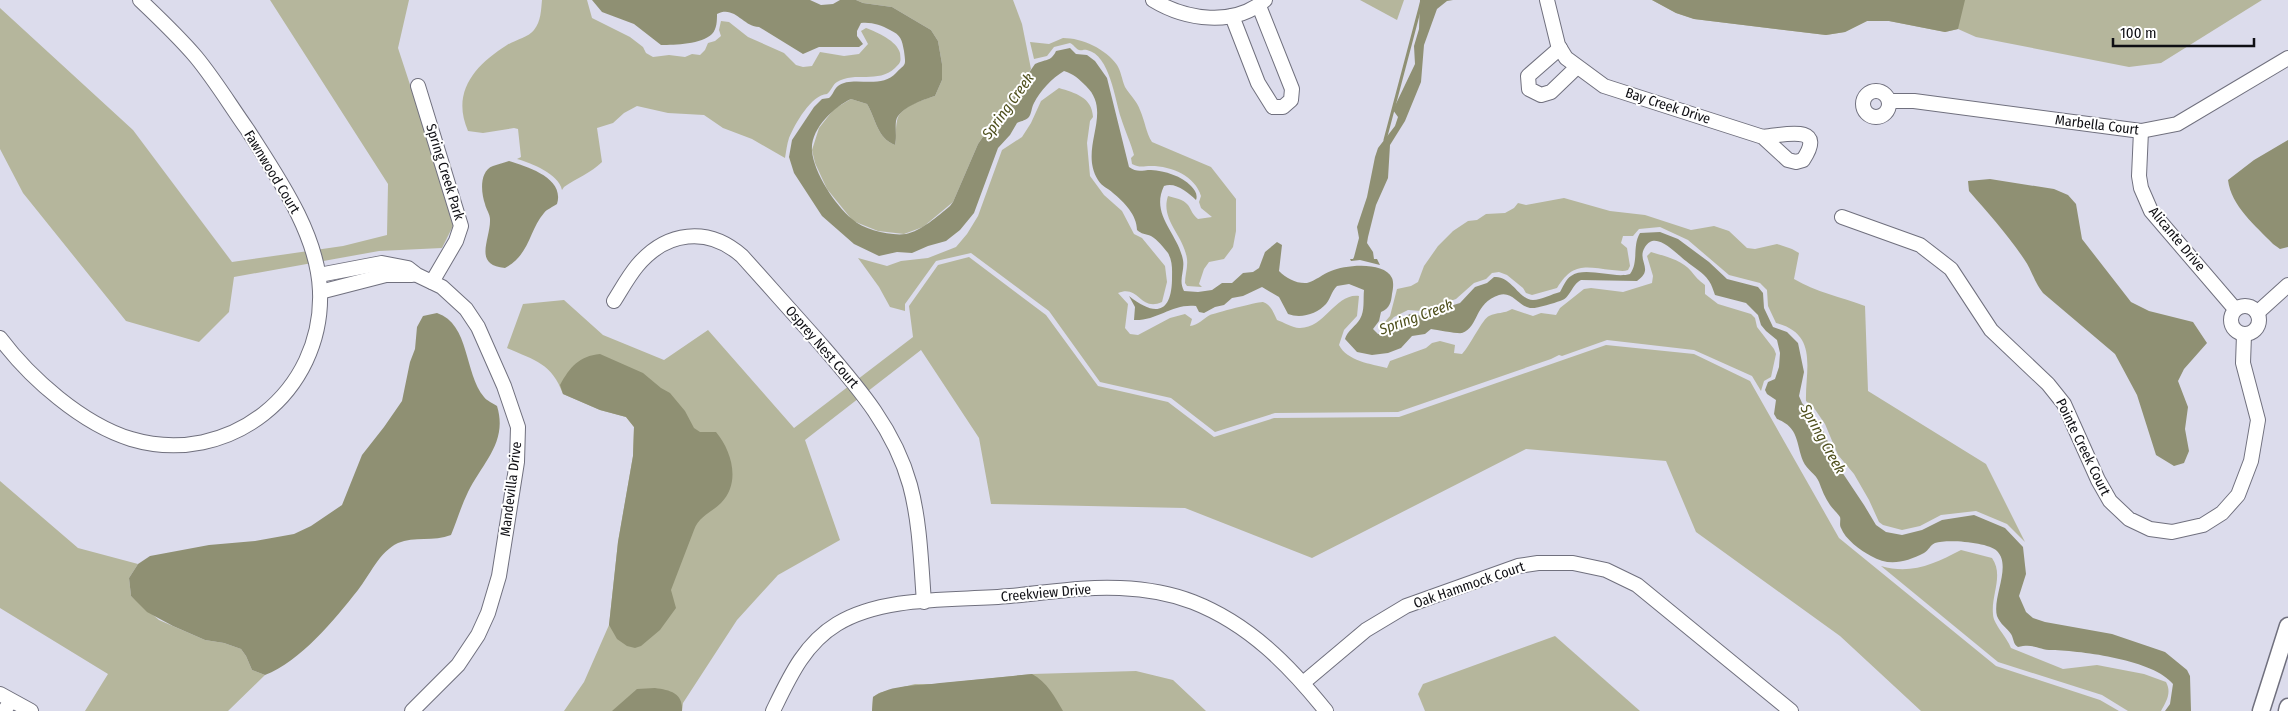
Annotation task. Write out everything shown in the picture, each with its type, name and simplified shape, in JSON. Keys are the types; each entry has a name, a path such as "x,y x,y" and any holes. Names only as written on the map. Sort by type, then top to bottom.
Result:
{"main road":[{"path":"2261,711 2288,626"},
{"path":"2287,711 2288,707"}],"street":[{"name":"Fawnwood Court","path":"0,338 13,356 46,387 82,414 111,431 133,439 167,445 201,443 226,436 265,413 289,389 302,370 312,348 319,315 319,275 301,221 279,178 220,89 198,59 140,0"},
{"path":"1153,0 1183,14 1232,16 1262,3 1292,89 1291,100 1283,107 1272,107 1258,82 1232,16"},
{"name":"Bay Creek Drive","path":"1547,0 1560,48 1566,58 1577,68 1604,86 1763,137"},
{"path":"1560,48 1532,70 1528,76 1529,89 1541,95 1551,92 1577,68"},
{"name":"Marbella Court","path":"1889,101 1914,101 2141,131 2177,124 2288,58"},
{"name":"Spring Creek Park","path":"418,86 461,226 456,241 432,282"},
{"name":"Alicante Drive","path":"2141,131 2139,176 2141,188 2151,211 2235,309"},
{"name":"Pointe Creek Court","path":"1842,217 1920,245 1951,268 1991,330 2048,384 2064,404 2098,480 2110,501 2129,519 2150,529 2172,532 2198,527 2222,513 2238,495 2251,462 2258,420 2243,363 2244,335"},
{"name":"Osprey Nest Court","path":"614,301 637,266 656,249 670,240 692,236 713,238 724,242 742,256 858,387 881,419 910,484 924,602"},
{"name":"Mandevilla Drive","path":"319,275 382,263 408,268 417,275 432,282 459,302 478,328 518,427 518,449 499,576 488,612 478,635 458,665 412,711"},
{"name":"Mandevilla Drive","path":"320,292 386,275 417,275"},
{"path":"2257,313 2288,285"},
{"path":"2247,306 2257,313 2259,322 2257,328 2249,334 2244,335 2235,331 2231,325 2230,320 2235,309 2247,306"},
{"name":"Oak Hammock Court","path":"1303,683 1366,630 1406,606 1511,568 1538,563 1566,562 1606,570 1637,585 1790,711"},
{"name":"Creekview Drive","path":"773,711 799,661 813,644 830,629 868,610 924,602 1103,588 1131,588 1173,595 1215,612 1247,631 1267,647 1303,683 1326,711"},
{"path":"5,702 31,711"}],"shaded area":[{"path":"270,0 409,0 398,48 455,222 442,248 379,251 234,277 229,312 199,342 126,321 23,193 0,149 0,8 133,130 232,262 343,246 387,235 388,184"},
{"path":"542,0 587,0 592,18 630,37 643,47 646,53 653,57 700,55 708,43 715,41 721,36 719,30 721,21 729,22 748,37 784,53 796,65 803,67 812,66 820,52 844,56 859,54 868,44 861,31 866,28 891,41 900,53 900,60 895,68 888,73 874,77 851,77 844,79 834,84 827,94 815,99 799,118 788,140 785,158 752,139 723,128 704,115 668,113 637,106 624,113 613,123 597,128 602,162 562,190 560,184 550,174 537,166 517,159 521,157 518,129 483,133 468,131 463,117 462,104 464,92 469,81 485,61 495,53 510,43 529,35 534,30 541,12"},
{"path":"856,0 1013,0 1022,24 1031,69 1026,77 1022,91 1012,99 996,118 978,144 953,202 923,227 904,234 878,231 853,221 827,189 815,163 812,150 819,128 834,109 851,99 867,104 884,138 895,145 896,124 899,116 906,108 935,96 942,80 942,64 938,41 931,30 892,7 863,3"},
{"path":"1360,0 1404,0 1397,20"},
{"path":"1652,0 2262,0 2161,63 2129,67 1976,37 1958,29 1945,32 1889,21 1867,21 1845,32 1826,35 1694,19 1676,13"},
{"path":"1063,38 1086,42 1107,54 1118,67 1125,87 1139,107 1152,142 1211,167 1236,199 1236,231 1233,247 1224,259 1209,262 1204,269 1199,284 1202,287 1187,286 1185,283 1187,262 1185,250 1167,213 1166,205 1168,196 1173,197 1186,203 1198,219 1212,217 1201,208 1199,202 1201,196 1198,189 1188,178 1174,170 1159,166 1132,164 1131,158 1134,155 1110,79 1101,60 1095,54 1087,50 1079,50 1070,43 1054,47 1047,56 1034,59 1030,42 1049,44"},
{"path":"1059,88 1082,97 1092,110 1093,117 1090,121 1087,143 1090,176 1104,195 1122,211 1134,234 1142,238 1165,266 1167,282 1162,302 1149,304 1131,292 1118,293 1128,304 1125,328 1130,334 1138,335 1170,318 1185,314 1192,319 1190,326 1210,315 1263,302 1270,307 1277,320 1297,328 1308,327 1323,318 1343,300 1359,296 1357,316 1344,330 1339,345 1353,358 1387,368 1390,361 1440,341 1455,345 1454,353 1462,354 1486,318 1492,315 1512,309 1533,316 1541,313 1556,315 1560,308 1584,289 1591,288 1623,292 1652,283 1653,276 1647,256 1651,252 1672,259 1687,267 1705,285 1705,294 1718,304 1751,314 1755,318 1757,327 1776,354 1771,377 1764,381 1761,391 1752,376 1694,350 1607,340 1398,412 1275,413 1215,432 1171,398 1100,382 1049,311 971,253 936,261 905,304 905,311 890,307 879,287 858,258 887,266 901,261 928,258 956,247 978,216 1002,150 1022,137 1041,101"},
{"path":"1564,198 1610,211 1645,215 1691,230 1714,226 1729,231 1747,248 1755,249 1777,244 1799,253 1794,279 1820,291 1865,306 1868,391 1986,464 2025,542 2007,524 1976,511 1941,515 1920,526 1902,530 1883,525 1879,522 1854,474 1838,455 1825,424 1814,408 1806,401 1807,354 1804,344 1799,335 1790,328 1776,323 1768,306 1767,290 1760,283 1729,275 1688,240 1660,227 1639,229 1633,236 1623,236 1621,243 1627,248 1630,266 1628,270 1580,268 1569,274 1557,288 1532,295 1526,293 1523,288 1507,275 1499,272 1492,273 1486,279 1474,283 1456,299 1421,311 1408,310 1394,317 1382,329 1379,329 1390,316 1397,289 1411,286 1418,282 1424,266 1438,246 1453,231 1468,221 1477,220 1486,214 1505,213 1514,208 1518,203 1526,205"},
{"path":"969,257 1046,315 1098,386 1168,402 1214,437 1274,418 1399,417 1606,345 1694,354 1750,381 1839,538 1996,666 2100,700 2119,711 1921,711 1840,636 1696,532 1666,461 1526,449 1312,558 1185,508 991,504 979,438 921,350 805,440 840,540 778,575 737,620 683,703 682,711 564,711 584,682 609,625 618,542 633,456 634,427 626,417 600,410 563,394 559,384 548,369 534,360 507,348 523,304 564,300 603,335 664,360 708,330 794,428 913,337 909,306 938,265"},
{"path":"0,481 78,548 138,564 129,578 131,596 159,620 205,640 224,643 241,649 252,670 265,675 228,711 85,711 108,674 0,608"},
{"path":"1961,550 1992,558 1997,571 1993,607 1994,618 2011,648 2063,669 2097,665 2144,674 2166,682 2168,694 2161,711 2128,711 2102,695 1998,662 1881,566 1902,569 1922,567"},
{"path":"1555,636 1640,711 1425,711 1418,694 1423,684"},
{"path":"1136,671 1173,680 1206,711 872,711 873,697 879,693 915,684 935,684 1032,674"}],"water":[{"name":"Spring Creek","path":"592,0 810,0 821,5 833,4 840,0 856,0 863,3 892,7 931,30 938,41 942,64 942,80 935,96 906,108 898,116 895,145 884,138 867,104 851,99 837,107 824,120 812,143 812,151 817,169 826,188 839,206 857,223 885,233 906,234 918,230 950,206 978,144 996,118 1012,99 1022,91 1026,77 1035,64 1050,59 1056,51 1070,48 1076,54 1087,55 1095,61 1107,78 1129,167 1137,171 1151,170 1173,175 1187,182 1196,193 1196,200 1181,188 1168,185 1164,186 1161,196 1160,206 1166,224 1176,241 1183,260 1182,287 1184,291 1212,290 1222,283 1232,283 1243,273 1253,272 1259,268 1265,252 1277,242 1282,245 1279,271 1288,278 1303,283 1313,281 1331,271 1345,267 1373,267 1388,273 1393,282 1390,304 1381,312 1379,321 1373,329 1378,334 1384,334 1395,322 1410,314 1415,316 1421,315 1460,303 1475,287 1487,283 1494,277 1500,277 1510,283 1528,299 1536,300 1560,292 1568,279 1577,273 1630,274 1633,269 1636,243 1640,233 1660,232 1678,239 1709,262 1727,279 1758,287 1763,293 1764,308 1773,327 1787,332 1798,343 1804,372 1799,396 1802,403 1821,426 1840,469 1876,525 1886,532 1902,535 1922,530 1942,520 1974,515 2005,528 2023,547 2026,574 2019,596 2026,612 2033,618 2045,622 2112,634 2165,652 2187,670 2190,676 2191,711 2165,711 2170,704 2173,684 2164,676 2135,663 2081,652 2016,646 2011,634 1997,616 1996,608 2003,565 2001,557 1992,548 1967,542 1948,541 1935,543 1926,552 1904,561 1891,562 1867,554 1853,544 1843,532 1840,525 1840,517 1828,502 1818,479 1803,461 1793,431 1784,422 1777,419 1774,414 1776,400 1767,394 1765,390 1768,382 1775,379 1779,367 1780,353 1777,340 1766,331 1761,325 1758,315 1746,303 1715,295 1704,275 1672,249 1660,242 1650,242 1645,247 1642,257 1645,273 1637,281 1581,280 1564,299 1533,308 1522,305 1508,295 1499,295 1485,303 1471,326 1462,333 1431,329 1425,334 1412,336 1401,348 1388,353 1372,355 1357,352 1345,339 1360,319 1364,305 1364,290 1349,284 1337,286 1333,290 1328,302 1322,308 1303,316 1288,314 1279,297 1262,287 1243,296 1232,298 1224,305 1204,313 1199,312 1196,306 1188,306 1172,309 1150,318 1134,320 1135,307 1129,296 1146,307 1153,309 1159,309 1164,306 1168,300 1172,280 1171,260 1168,253 1156,239 1137,230 1135,219 1129,209 1098,180 1093,168 1092,156 1097,108 1094,96 1074,75 1064,71 1051,81 1037,98 1028,118 1017,123 1010,135 998,148 974,213 960,230 946,241 912,253 897,252 879,256 854,244 822,216 794,173 789,157 792,140 814,107 822,99 829,98 838,86 851,82 883,81 890,78 903,66 905,60 903,47 897,34 876,24 861,23 857,36 863,44 859,47 819,47 803,54 759,27 748,24 734,14 723,12 717,14 715,30 708,37 688,43 661,45 634,24 602,12"},
{"path":"1420,0 1453,0 1447,1 1437,9 1424,45 1421,82 1405,121 1390,145 1388,178 1376,205 1367,243 1373,252 1374,259 1377,259 1380,265 1360,260 1351,261 1350,259 1354,257 1359,238 1357,227 1367,197 1375,157 1378,148 1395,126 1398,117 1393,110 1415,64 1414,46 1419,29"},
{"path":"1652,0 1965,0 1958,29 1945,32 1889,21 1867,21 1845,32 1826,35 1694,19 1676,13"},
{"path":"2288,140 2288,247 2280,249 2245,215 2234,198 2228,180 2254,160"},
{"path":"509,161 535,170 543,175 556,187 558,195 557,204 545,212 539,220 520,256 505,268 495,266 489,262 486,256 490,219 484,199 482,183 485,172 488,169"},
{"path":"1990,179 2054,189 2068,195 2076,204 2082,239 2131,302 2149,311 2193,322 2207,343 2184,369 2178,381 2188,407 2185,429 2189,451 2184,463 2174,466 2156,455 2137,395 2115,354 2043,293 2018,250 1969,191 1968,181"},
{"path":"437,313 448,319 455,327 461,338 478,387 485,398 497,406 500,419 497,441 468,492 451,535 404,541 391,547 380,558 328,626 304,650 278,669 265,675 252,670 241,649 224,643 205,640 173,626 147,612 131,596 129,578 138,564 150,556 209,545 255,541 294,534 311,526 342,505 362,455 402,401 410,362 415,349 417,327 423,316"},
{"path":"600,354 643,373 670,393 685,411 694,428 700,432 716,432 726,448 732,467 731,486 727,495 721,503 699,521 694,530 671,590 676,608 660,630 641,646 635,648 627,646 617,639 609,625 618,542 633,456 634,427 626,417 600,410 563,394 560,385 572,368 581,360"},
{"path":"1032,674 1054,695 1063,711 872,711 873,697 888,690 914,685"},
{"path":"655,688 670,691 678,696 682,705 682,711 612,711 637,689"}],"waterway":[{"path":"1385,140 1422,0"}]}
